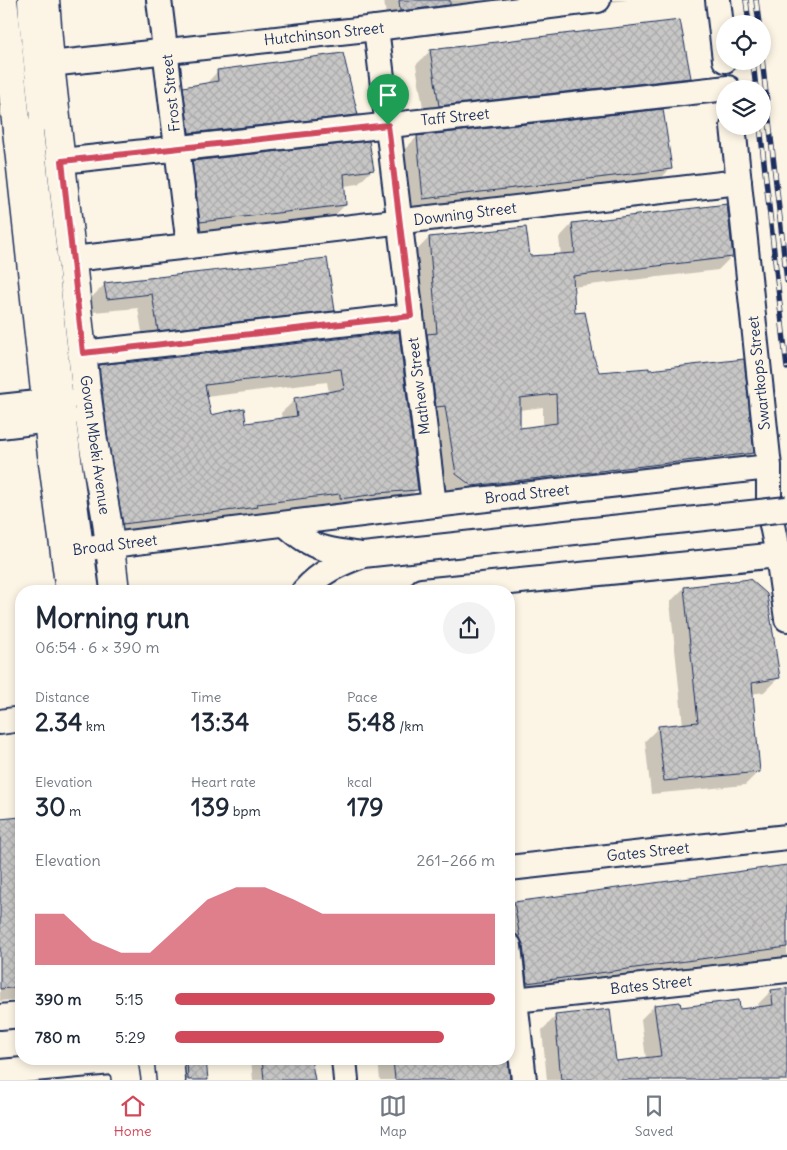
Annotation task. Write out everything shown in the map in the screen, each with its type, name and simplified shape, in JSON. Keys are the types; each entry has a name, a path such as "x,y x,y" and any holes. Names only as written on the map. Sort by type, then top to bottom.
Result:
{"main road":[{"name":"Govan Mbeki Avenue","path":"45,0 50,64 83,353 69,408 88,548 73,585"},
{"name":"Govan Mbeki Avenue","path":"3,17 69,408 88,548 111,585"},
{"path":"170,1065 171,1080"}],"street":[{"path":"15,0 69,408"},
{"path":"30,0 69,408"},
{"name":"Frost Street","path":"159,0 189,246"},
{"name":"Hutchinson Street","path":"50,64 376,28 598,0"},
{"path":"718,0 720,15"},
{"name":"Mathew Street","path":"376,28 434,505"},
{"name":"Taff Street","path":"62,161 716,89"},
{"name":"Swartkops Street","path":"734,135 769,467 769,510 778,555 787,619"},
{"name":"Downing Street","path":"72,259 739,182"},
{"path":"83,353 411,316"},
{"path":"0,407 69,408"},
{"path":"0,426 69,408"},
{"name":"Broad Street","path":"88,548 434,505 769,467"},
{"path":"285,524 311,544 324,549 363,555 787,509"},
{"path":"87,585 88,548"},
{"path":"88,548 101,585"},
{"path":"310,585 329,570 363,555"},
{"path":"505,585 778,555"},
{"path":"0,722 15,720"},
{"name":"Gates Street","path":"515,867 787,837"},
{"name":"Bates Street","path":"515,1000 787,970"},
{"path":"515,1000 524,1080"},
{"path":"0,1017 15,1016"},
{"path":"156,1065 158,1080"},
{"path":"345,1065 346,1080"},
{"path":"0,1072 129,1068"}],"building":[{"path":"399,0 450,0 450,5 400,11"},
{"path":"680,20 691,78 439,106 430,50"},
{"path":"343,53 358,115 189,133 183,87 218,81 217,70"},
{"path":"663,109 672,169 423,199 417,136"},
{"path":"369,141 374,170 344,174 346,205 200,222 192,161"},
{"path":"727,204 733,257 573,276 575,313 585,312 594,358 599,372 649,368 649,370 744,359 754,453 472,486 456,474 445,406 436,407 427,334 437,333 429,237 526,227 530,256 575,253 572,223","holes":["556,394 557,423 520,428 520,398"]},
{"path":"327,258 335,311 158,331 152,294 107,299 104,283"},
{"path":"399,332 418,490 377,493 340,499 340,494 257,504 258,507 123,524 108,439 99,365","holes":["341,369 344,389 294,398 297,416 246,423 244,408 211,415 205,385"]},
{"path":"750,579 767,594 780,678 752,683 760,772 664,781 658,726 698,722 684,587"},
{"path":"15,818 15,988 0,989 0,819"},
{"path":"787,865 787,947 527,983 523,944 520,938 515,902"},
{"path":"787,988 787,1080 561,1080 555,1015 610,1009 616,1061 661,1056 654,1005 680,1002 681,1007 739,1000 740,1009 773,1005 771,990"},
{"path":"187,1065 207,1065 208,1080 188,1080"},
{"path":"263,1065 312,1065 315,1080 264,1080"},
{"path":"394,1065 509,1065 510,1080 395,1080"}],"railway":[{"path":"746,0 748,15"},
{"path":"756,0 758,15"},
{"path":"754,70 755,80"},
{"path":"763,70 787,281"},
{"path":"761,135 787,368"}],"route":[{"path":"388,125 411,316 83,353 62,161 388,125"}]}
